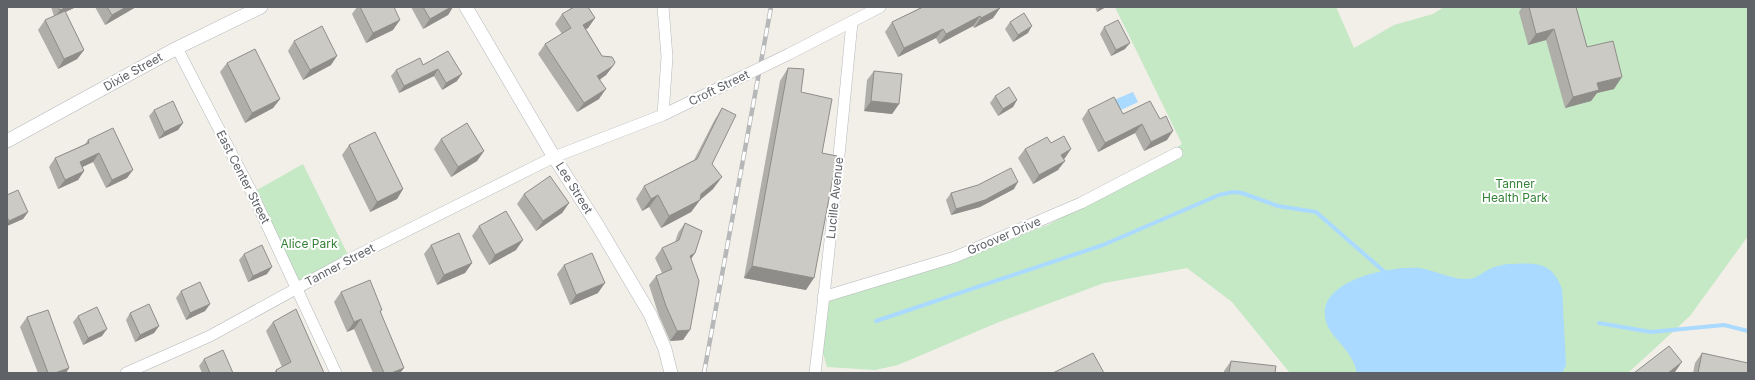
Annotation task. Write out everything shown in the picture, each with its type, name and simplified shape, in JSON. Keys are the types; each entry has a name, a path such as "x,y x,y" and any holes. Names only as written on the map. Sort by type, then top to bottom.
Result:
{"street":[{"name":"Dixie Street","path":"7,141 177,48 261,7"},
{"name":"Lee Street","path":"466,7 554,157 598,226 650,314 665,349 671,373"},
{"path":"663,7 667,57 663,115"},
{"name":"Croft Street","path":"554,157 663,115 789,54 880,7"},
{"name":"Lucille Avenue","path":"815,373 835,204 852,22"},
{"name":"East Center Street","path":"177,48 252,193 336,373"},
{"name":"Groover Drive","path":"823,297 955,256 1081,203 1177,153"},
{"name":"Tanner Street","path":"126,373 210,336 350,259 554,157"}],"green space":[{"name":"Tanner Health Park","path":"1115,7 1336,7 1354,48 1394,25 1433,14 1444,7 1748,7 1748,236 1690,316 1628,373 1290,373 1232,302 1187,268 1104,283 999,322 898,365 875,370 827,367 823,353 823,297 955,257 1048,225 1130,179 1182,144"},
{"name":"Alice Park","path":"303,164 350,259 297,288 252,193"}],"water":[{"path":"1133,92 1138,102 1119,111 1114,100"},
{"path":"1526,263 1541,265 1553,273 1558,280 1562,289 1566,365 1562,373 1357,373 1351,357 1327,326 1325,316 1327,303 1334,293 1346,284 1360,277 1392,269 1419,268 1455,278 1470,279 1494,267 1508,264"}],"building":[{"path":"58,7 67,7 60,10"},
{"path":"107,7 126,7 112,15"},
{"path":"360,7 394,7 400,20 373,33"},
{"path":"423,7 451,7 430,19"},
{"path":"574,7 588,7 595,18 583,25 602,56 612,57 615,62 613,66 597,76 606,89 584,103 545,44 571,28 562,14"},
{"path":"923,7 1000,8 981,18 980,16 946,34 943,29 904,48 892,22"},
{"path":"1529,7 1576,7 1587,47 1613,41 1622,77 1597,83 1599,90 1573,97 1554,29 1536,34"},
{"path":"65,11 84,50 64,59 45,20"},
{"path":"1024,13 1032,26 1018,35 1010,22"},
{"path":"1118,20 1130,43 1116,50 1104,27"},
{"path":"322,26 337,56 310,70 294,41"},
{"path":"255,49 280,99 252,113 227,63"},
{"path":"448,51 462,74 446,83 438,69 404,86 396,70 420,58 423,65"},
{"path":"788,68 804,69 801,92 832,99 822,153 837,156 814,278 752,266"},
{"path":"874,71 902,74 899,104 871,101"},
{"path":"1009,87 1017,100 1003,109 995,96"},
{"path":"1114,97 1123,114 1150,101 1160,119 1166,116 1173,131 1151,142 1142,124 1105,143 1088,110"},
{"path":"173,101 183,123 164,132 154,110"},
{"path":"722,108 736,115 712,164 722,177 701,194 700,200 669,216 658,195 651,199 644,186 697,159"},
{"path":"467,123 484,151 458,167 441,139"},
{"path":"113,128 133,170 112,180 99,153 80,162 84,171 65,180 55,158 89,143 88,140"},
{"path":"375,132 403,189 377,202 349,145"},
{"path":"1064,136 1071,149 1061,155 1065,161 1039,175 1025,149 1047,137 1051,143"},
{"path":"1011,168 1018,182 985,200 956,209 951,193 978,185"},
{"path":"550,176 569,203 543,221 524,194"},
{"path":"18,190 28,212 9,221 7,217 7,195"},
{"path":"506,211 523,240 495,255 479,226"},
{"path":"685,223 702,231 695,253 690,256 699,281 690,330 677,331 666,306 656,276 672,269 662,248 679,240"},
{"path":"459,233 472,263 444,275 431,245"},
{"path":"262,245 272,267 253,276 244,254"},
{"path":"592,253 605,283 576,295 564,265"},
{"path":"370,280 382,310 380,311 404,368 391,373 384,373 361,319 354,322 341,292"},
{"path":"200,282 210,304 190,313 181,291"},
{"path":"149,304 159,326 140,335 130,313"},
{"path":"97,307 107,329 88,338 78,316"},
{"path":"296,309 324,373 277,373 276,370 291,362 273,322"},
{"path":"48,310 69,368 55,373 48,373 27,317"},
{"path":"1669,346 1682,362 1668,373 1634,373"},
{"path":"223,350 233,373 210,373 204,359"},
{"path":"1093,353 1104,373 1053,373"},
{"path":"1702,353 1748,363 1748,373 1698,373"},
{"path":"1231,361 1276,366 1275,373 1229,373"}],"waterway":[{"path":"876,321 1103,245 1219,195 1233,192 1242,193 1278,206 1316,212 1387,274"},
{"path":"1599,323 1651,332 1724,325 1748,331"}],"railway":[{"path":"704,373 771,7"}]}
